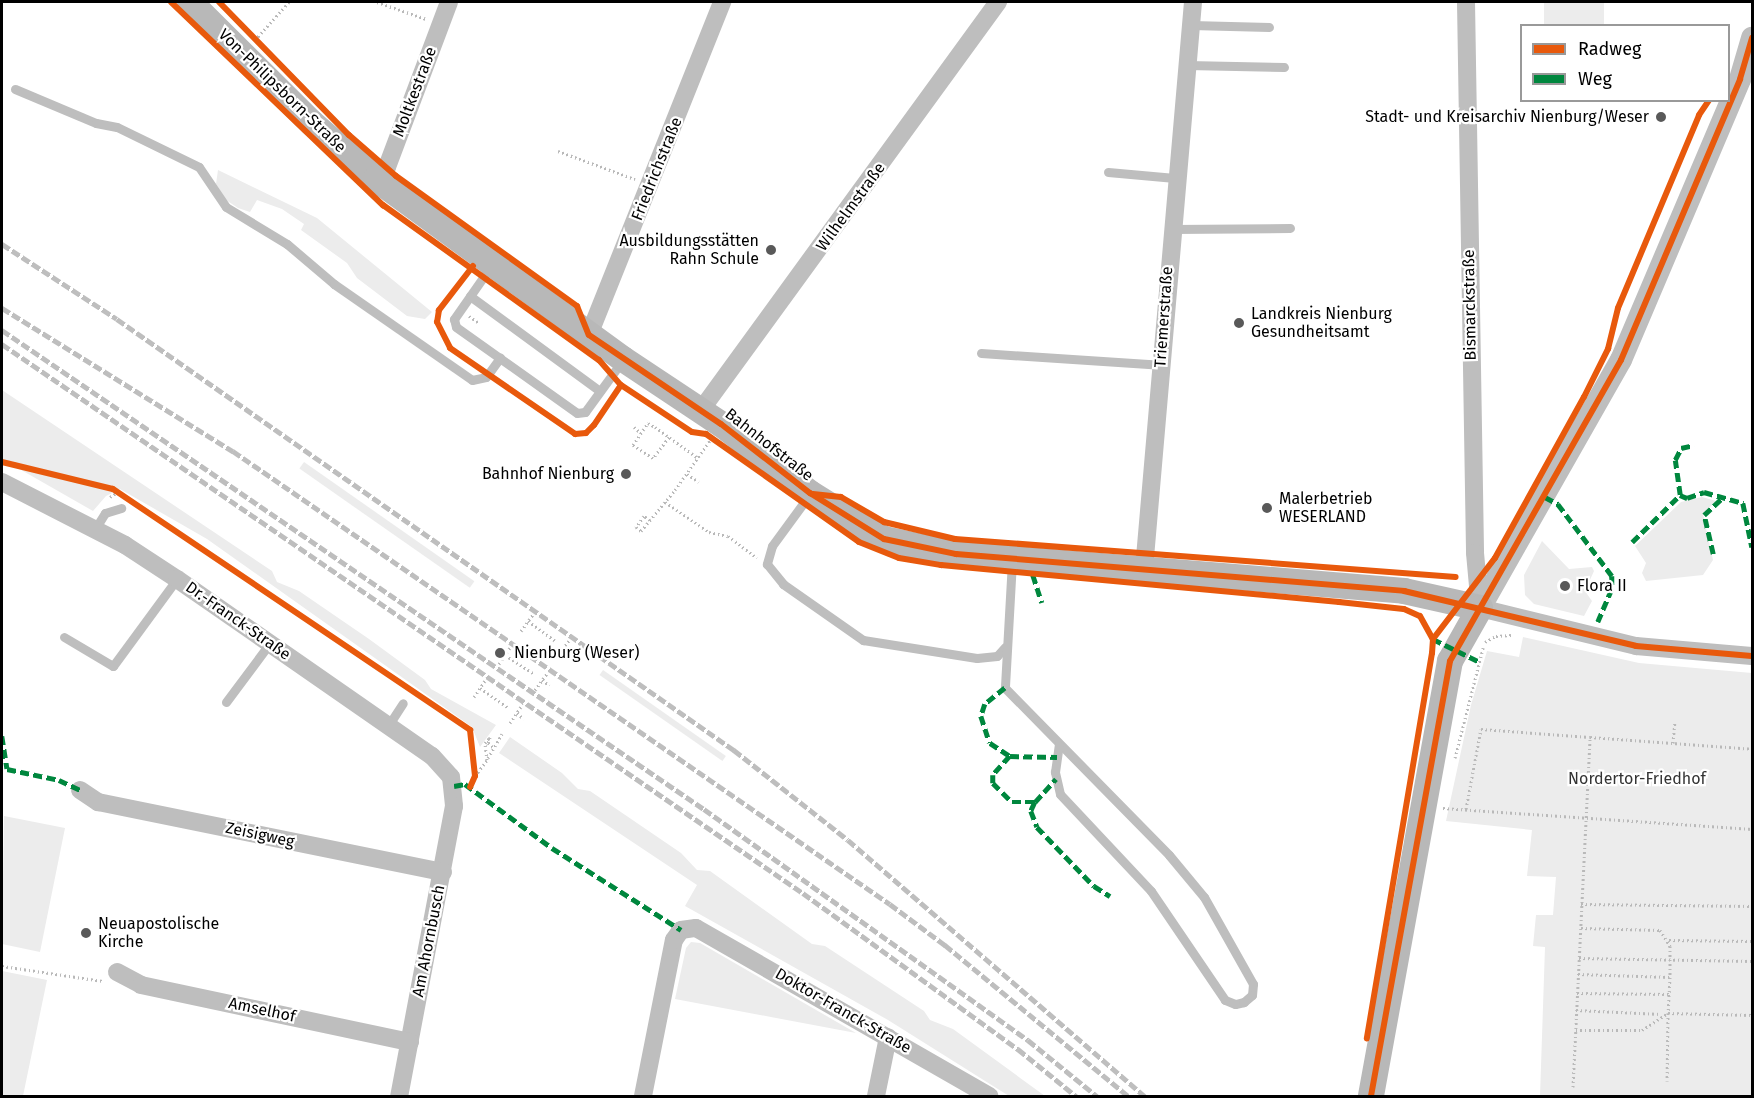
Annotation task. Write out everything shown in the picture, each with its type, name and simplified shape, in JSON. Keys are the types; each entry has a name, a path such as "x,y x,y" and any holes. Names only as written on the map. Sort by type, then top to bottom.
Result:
{"main road":[{"name":"Von-Philipsborn-Straße","path":"190,2 242,54 376,179"},
{"name":"Bahnhofstraße","path":"376,179 589,335 711,417 810,494 861,527 894,542 928,550 1404,591 1480,608"},
{"path":"1371,1096 1450,660 1480,608"}],"street":[{"name":"Moltkestraße","path":"376,179 387,167 449,2"},
{"name":"Friedrichstraße","path":"589,335 722,2"},
{"name":"Wilhelmstraße","path":"711,417 998,2"},
{"name":"Triemerstraße","path":"1144,569 1175,178 1193,2"},
{"name":"Bismarckstraße","path":"1466,2 1475,553 1480,608"},
{"path":"1752,38 1749,60 1621,360 1480,608 1635,646 1752,656"},
{"name":"Dr.-Franck-Straße","path":"2,482 95,529 177,579 432,756 454,786"},
{"name":"Am Ahornbusch","path":"399,1096 443,872 454,786"},
{"name":"Zeisigweg","path":"80,790 99,802 443,872"},
{"name":"Doktor-Franck-Straße","path":"643,1096 674,940 681,930 696,928 989,1096"},
{"name":"Amselhof","path":"117,972 141,985 410,1042"},
{"path":"876,1096 888,1037"}],"lane":[{"path":"1191,25 1269,27"},
{"path":"1187,65 1284,67"},
{"path":"15,89 96,123 117,127 199,167 226,207 287,244 334,284 472,380 486,377 500,358"},
{"path":"1108,172 1175,178"},
{"path":"1171,229 1290,228"},
{"path":"492,264 454,319 456,327 577,413 585,412 623,359"},
{"path":"470,296 600,391"},
{"path":"981,352 1160,365"},
{"path":"810,494 772,546 766,564 771,573 863,640 977,658 997,656 1005,648"},
{"path":"95,529 105,513 121,508"},
{"path":"1012,558 1005,648 1005,688 1169,855 1204,897 1253,984 1252,995 1244,1002 1235,1004 1225,1000 1151,891 1060,794 1055,772 1059,745"},
{"path":"64,637 113,666 177,579"},
{"path":"226,702 270,643"},
{"path":"388,726 403,703"}],"path":[{"path":"242,54 290,2"},
{"path":"378,2 440,25"},
{"path":"558,151 650,184"},
{"path":"650,520 644,516 636,528 641,531 665,502 687,474 698,458 711,417"},
{"path":"669,437 653,458 633,445 648,423 669,437 698,458"},
{"path":"634,427 641,433"},
{"path":"687,474 699,482"},
{"path":"103,487 118,492"},
{"path":"665,502 709,532 728,536 756,557 755,566"},
{"path":"521,631 534,613"},
{"path":"528,621 556,641"},
{"path":"1478,662 1487,640 1511,635"},
{"path":"558,656 571,638"},
{"path":"499,664 511,646"},
{"path":"564,646 572,652"},
{"path":"506,655 534,675"},
{"path":"535,690 548,672"},
{"path":"474,697 487,678"},
{"path":"542,680 549,685"},
{"path":"480,688 509,708"},
{"path":"510,723 523,704"},
{"path":"517,713 525,719"},
{"path":"1673,743 1675,722"},
{"path":"1466,809 1481,729 1752,749"},
{"path":"475,776 502,734"},
{"path":"487,759 485,743 490,737 488,743 495,748"},
{"path":"1573,1087 1584,817 1590,737"},
{"path":"1443,808 1752,828"},
{"path":"1581,904 1752,906"},
{"path":"1580,928 1653,928 1669,940 1752,941"},
{"path":"1667,1081 1671,961 1669,940"},
{"path":"1579,958 1752,961"},
{"path":"2,966 83,979"},
{"path":"1578,974 1670,977"},
{"path":"1577,993 1669,994"},
{"path":"1576,1010 1752,1015"},
{"path":"1575,1029 1642,1030 1663,1014"}],"green space":[{"path":"1544,2 1604,2 1604,24 1544,24"},
{"path":"218,170 317,218 432,312 425,319 407,316 357,278 347,263 301,230 304,224 282,209 257,200 250,212 238,208 226,200 216,184"},
{"path":"2,390 272,571 277,582 299,591 369,639 425,680 431,689 496,725 480,747 472,727 207,539 120,489 106,496 93,511 2,459"},
{"path":"304,462 474,581 470,588 299,469"},
{"path":"1702,497 1716,501 1703,514 1713,560 1703,575 1646,581 1642,573 1646,563 1635,546 1681,502"},
{"path":"1542,541 1569,569 1592,567 1594,571 1585,591 1592,601 1584,616 1534,604 1525,595 1524,575"},
{"name":"Nordertor-Friedhof","path":"1523,637 1639,663 1752,673 1752,1096 1540,1096 1545,947 1533,946 1536,915 1553,915 1556,877 1527,876 1532,830 1446,821 1471,705 1487,651 1519,657"},
{"path":"603,670 726,756 722,761 600,675"},
{"path":"510,737 562,773 578,789 590,791 681,853 697,870 710,871 812,944 825,946 924,1011 930,1020 953,1029 1045,1096 1009,1096 888,1020 685,906 697,885 499,753"},
{"path":"4,816 65,828 40,952 2,944"},
{"path":"691,942 700,943 856,1033 675,999 686,948"},
{"path":"2,971 47,980 23,1096 2,1096"}],"railway":[{"path":"2,244 117,319 734,750 848,840 1145,1096"},
{"path":"2,308 233,451 890,904 945,945 1128,1096"},
{"path":"2,330 704,809 1028,1040 1097,1096"},
{"path":"2,344 803,893 1018,1049 1076,1096"}],"marked path":[{"path":"1632,542 1680,495 1675,460 1681,448 1694,445"},
{"path":"1680,495 1687,498 1704,492 1743,503 1752,547"},
{"path":"1545,497 1558,504 1612,576 1612,589 1598,622"},
{"path":"1713,554 1704,515 1723,497"},
{"path":"1033,575 1042,603"},
{"path":"1433,639 1478,661"},
{"path":"1005,688 985,704 981,716 990,743 1010,756 1057,757"},
{"path":"2,736 7,769 59,780 80,790"},
{"path":"1010,756 993,775 993,783 1012,802 1035,802 1056,779"},
{"path":"454,786 465,784 552,848 681,930"},
{"path":"1035,802 1031,811 1037,827 1094,886 1110,896"}],"cycle path":[{"path":"171,2 383,205 599,360 621,385 692,432 706,434 859,542 899,558 941,565 1339,602 1404,609 1420,616 1433,639 1432,653 1367,1039"},
{"path":"219,2 349,135 396,176 577,306 589,335 721,424 810,493 884,539 956,554 1404,591 1636,646 1752,656"},
{"path":"1371,1096 1450,661 1621,360 1740,79 1752,38"},
{"path":"1433,639 1495,558 1584,397 1608,349 1618,308 1699,115 1708,102"},
{"path":"473,266 439,310 437,322 450,348 575,434 586,433 594,425 621,385"},
{"path":"2,462 113,489 470,730 475,776 470,787"},
{"path":"813,494 841,497 884,522 955,539 1456,577"}],"place":[{"name":"Stadt- und Kreisarchiv Nienburg/Weser","path":"1661,117"},
{"name":"Ausbildungsstätten Rahn Schule","path":"771,250"},
{"name":"Landkreis Nienburg Gesundheitsamt","path":"1239,323"},
{"name":"Bahnhof Nienburg","path":"626,474"},
{"name":"Malerbetrieb WESERLAND","path":"1267,508"},
{"name":"Flora II","path":"1565,586"},
{"name":"Nienburg (Weser)","path":"500,653"},
{"name":"Neuapostolische Kirche","path":"86,933"}]}
